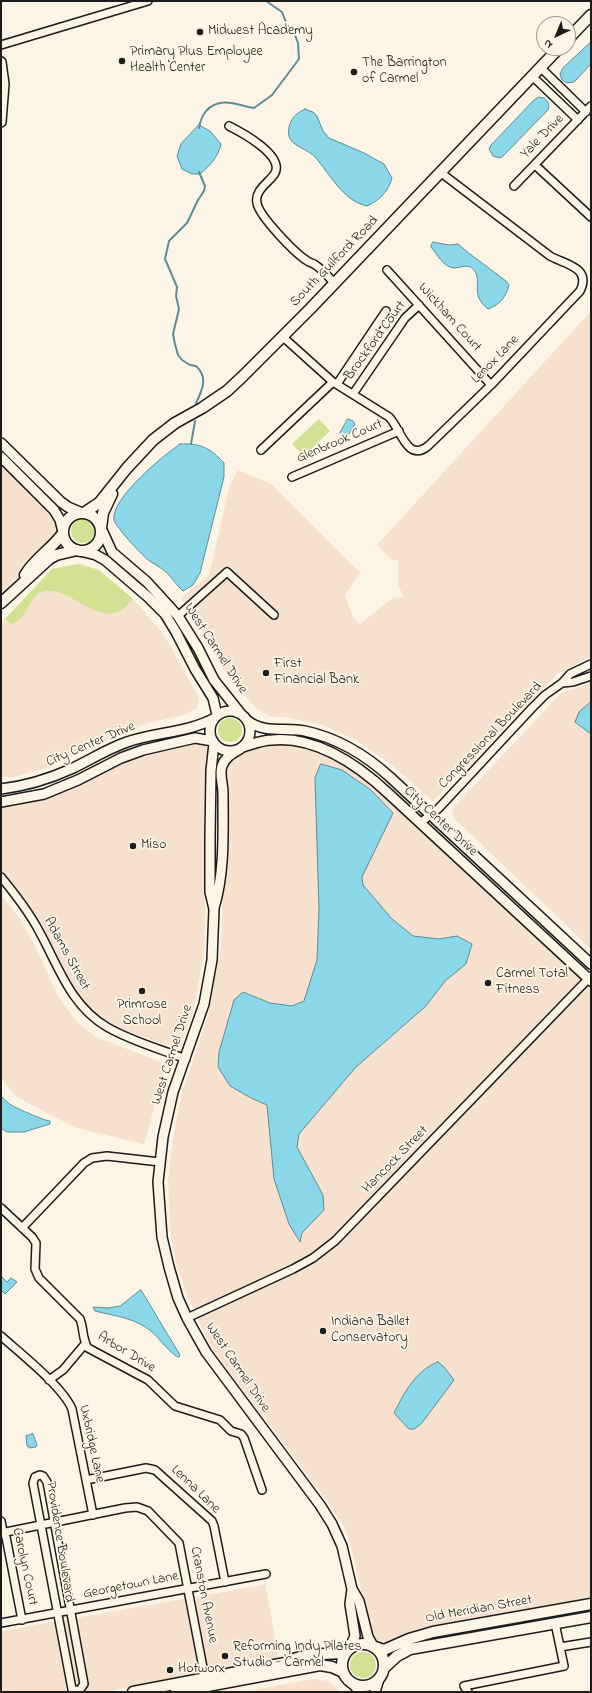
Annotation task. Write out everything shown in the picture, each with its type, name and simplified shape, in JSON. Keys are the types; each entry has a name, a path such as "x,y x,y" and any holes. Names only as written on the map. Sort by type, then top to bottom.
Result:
{"main road":[{"path":"576,31 591,15"},
{"name":"South Guilford Road","path":"83,513 99,503 110,488 154,440 175,423 202,408 227,391 282,337 551,56"},
{"name":"South Guilford Road","path":"101,529 103,513 118,480"},
{"path":"72,509 82,506 110,488"},
{"path":"1,603 51,557 88,550 97,545 100,540 101,529 96,518 83,513 76,514 69,518 64,526 63,533 67,543 78,551"},
{"path":"19,585 25,573 35,561 54,544 63,533"},
{"name":"Old Meridian Street","path":"374,1647 384,1650 409,1639 433,1632 591,1604"},
{"name":"Old Meridian Street","path":"384,1668 397,1656 410,1649 591,1616"},
{"path":"133,1692 284,1663 290,1660 347,1651 361,1644 374,1647 383,1658 384,1668 379,1679 372,1684 364,1686 352,1683 343,1672 332,1667 320,1665 176,1692"},
{"path":"343,1672 342,1662 347,1651"}],"street":[{"path":"1,45 148,1"},
{"path":"1,62 4,90 1,122"},
{"path":"540,68 588,109"},
{"path":"532,76 578,120"},
{"name":"Yale Drive","path":"514,186 588,109"},
{"path":"229,126 251,137 275,161 276,169 274,174 258,194 257,203 270,225 306,260 315,265 334,283"},
{"path":"535,165 591,217"},
{"name":"Lenox Lane","path":"282,337 335,383 394,421 408,446 413,451 420,452 424,450 491,385 580,291 584,277 582,272 576,266 557,260 550,256 440,172"},
{"name":"Wickham Court","path":"387,270 491,385"},
{"name":"Brockford Court","path":"353,394 405,318 419,304"},
{"name":"Brockford Court","path":"262,450 335,383 386,311"},
{"name":"Glenbrook Court","path":"292,477 399,431"},
{"path":"1,443 61,502 72,509 83,513"},
{"path":"1,457 54,510 60,520 63,533"},
{"name":"West Carmel Drive","path":"101,529 109,547 114,554 147,582 178,616 198,648 214,680 241,714"},
{"name":"West Carmel Drive","path":"78,551 99,556 105,560 148,596 165,614 195,669 213,698 216,717"},
{"path":"178,616 227,572 274,615"},
{"name":"Congressional Boulevard","path":"420,823 438,809 545,695 562,684 570,674 591,664"},
{"name":"Congressional Boulevard","path":"562,684 591,676"},
{"path":"227,711 236,711 241,714 248,721 250,734 248,740 241,748 230,751 224,750 213,742 210,731 216,717 227,711"},
{"name":"City Center Drive","path":"1,789 41,781 72,769 105,751 127,742 144,737 191,728 216,717"},
{"name":"City Center Drive","path":"248,721 263,729 311,732 344,745 375,764 591,964"},
{"name":"City Center Drive","path":"1,802 44,794 78,780 121,758 144,750 195,738 213,742"},
{"name":"City Center Drive","path":"241,748 264,741 286,740 330,752 354,765 371,778 590,978"},
{"name":"West Carmel Drive","path":"213,742 211,771 210,892 214,909"},
{"name":"West Carmel Drive","path":"241,748 226,759 221,769 223,793 221,877 219,892 214,909 212,960 208,987 200,1020 173,1092 163,1137 158,1198 162,1238 169,1267 186,1318 211,1361 327,1516 342,1546 352,1589 360,1601 368,1637 374,1647"},
{"name":"Adams Street","path":"1,876 29,913 67,986 84,1008 106,1026 119,1033 186,1059"},
{"name":"Hancock Street","path":"186,1318 293,1269 313,1258 336,1241 590,978"},
{"path":"22,1228 84,1163 92,1158 107,1156 160,1162"},
{"name":"Arbor Drive","path":"1,1208 32,1237 36,1243 36,1274 42,1282 80,1319 85,1344 92,1351 148,1380 175,1406 220,1420 231,1431 241,1434 244,1438 262,1490"},
{"name":"Uxbridge Lane","path":"1,1336 66,1396 72,1409 93,1515"},
{"path":"49,1380 63,1370 85,1344"},
{"name":"Lenna Lane","path":"86,1480 152,1468 155,1470 212,1521 225,1582"},
{"name":"Providence Boulevard","path":"40,1475 43,1476 47,1482 54,1523 84,1684 79,1692 72,1689 33,1483 35,1477 40,1475"},
{"name":"Cranston Avenue","path":"93,1515 125,1508 137,1507 144,1509 158,1520 179,1543 205,1678"},
{"path":"2,1532 93,1515"},
{"name":"Carolyn Court","path":"1,1521 2,1532 6,1537 22,1620"},
{"name":"Georgetown Lane","path":"1,1623 266,1574"},
{"name":"West Carmel Drive","path":"347,1651 355,1636 350,1604 352,1589"},
{"path":"468,1692 464,1686 564,1666 555,1623"},
{"path":"560,1647 591,1642"},
{"path":"375,1692 379,1679"},
{"path":"352,1683 360,1692"}],"shaded area":[{"path":"591,311 591,657 557,674 433,801 387,761 355,740 323,725 284,717 271,717 257,709 238,689 225,672 181,598 209,575 230,484 238,470 271,484 360,573 345,595 353,617 360,624 393,598 404,597 398,585 398,561 390,559 377,545"},
{"path":"1,464 51,514 56,526 55,539 1,594"},
{"path":"79,564 99,570 135,601 164,635 199,697 197,708 185,715 148,723 46,768 13,777 1,777 1,623 52,569"},
{"path":"591,683 591,949 456,820 452,811 561,693"},
{"path":"283,741 322,752 357,771 591,984 591,1601 419,1631 382,1645 378,1643 369,1626 352,1551 345,1528 320,1492 211,1347 188,1298 176,1263 171,1239 168,1182 173,1137 182,1093 209,1012 221,946 227,789 225,772 230,763 237,756 251,749"},
{"path":"190,744 205,745 208,750 204,952 194,1008 181,1047 175,1048 122,1029 106,1020 90,1007 75,988 39,920 19,891 1,869 1,807 20,805 44,799 61,793 122,763 155,752"},
{"path":"1,895 20,919 35,946 57,994 75,1020 94,1036 163,1063 166,1066 144,1144 76,1128 14,1095 1,1077"},
{"path":"265,1583 278,1653 277,1658 104,1692 1,1692 1,1631 263,1585"},
{"path":"314,1679 328,1681 341,1692 243,1692"}],"green space":[{"path":"319,419 330,431 304,456 292,444"},
{"path":"83,519 92,522 95,531 92,540 83,543 74,540 71,531 74,522"},
{"path":"79,564 99,570 133,599 122,610 113,613 104,613 57,592 41,592 32,600 26,612 17,621 11,624 5,619 52,569"},
{"path":"230,718 239,721 242,730 239,739 230,742 221,739 218,730 221,721"},
{"path":"363,1652 373,1655 376,1665 373,1675 363,1678 353,1675 350,1665 353,1655"}],"water":[{"path":"591,42 591,64 574,82 567,83 562,80 560,74 563,68"},
{"path":"539,97 544,98 548,102 548,110 503,156 500,158 493,156 489,149 491,145 534,100"},
{"path":"305,109 313,112 317,116 323,131 329,138 364,153 384,164 392,178 386,191 380,198 367,206 351,199 344,193 312,154 296,145 290,139 289,127 291,121"},
{"path":"199,125 210,131 221,144 216,157 207,168 200,174 192,174 182,169 177,156 181,144"},
{"path":"433,242 449,245 458,244 506,281 509,285 502,300 488,309 479,298 477,279 474,270 467,266 454,268 447,265 431,247"},
{"path":"348,419 353,421 355,424 347,437 340,433"},
{"path":"180,444 194,444 205,448 224,463 224,477 200,573 193,585 183,591 165,571 149,561 139,552 123,534 114,520 115,511 120,501 129,490 151,467"},
{"path":"591,702 591,734 575,722 579,712"},
{"path":"321,764 342,770 371,790 393,813 362,877 363,885 392,919 413,936 439,939 457,936 472,944 466,964 445,981 426,1006 356,1067 299,1134 297,1147 323,1195 324,1210 302,1233 300,1242 289,1224 274,1179 267,1105 230,1086 218,1067 219,1052 234,1000 243,992 270,1003 292,1006 304,1001 317,960 319,910 315,778"},
{"path":"1,1096 11,1105 37,1117 50,1121 50,1124 24,1132 7,1132 1,1128"},
{"path":"1,1276 7,1282 11,1278 17,1282 5,1294 1,1290"},
{"path":"141,1290 180,1355 179,1357 173,1354 146,1327 125,1318 95,1311 93,1307 108,1308 120,1306"},
{"path":"438,1362 454,1380 421,1424 414,1429 409,1429 394,1413 417,1376"},
{"path":"33,1434 37,1445 36,1447 29,1448 29,1446 27,1446 26,1436"}],"waterway":[{"path":"199,128 201,119 211,106 229,103 254,108 272,95 299,59 298,43 295,35 287,25 282,12 266,1"},
{"path":"196,403 201,393 203,383 202,374 196,366 190,365 182,360 178,355 173,334 179,309 176,296 177,287 165,259 169,241 187,223 204,191 205,186 199,172"},
{"path":"191,444 195,421"}],"place":[{"name":"Midwest Academy","path":"200,32"},
{"name":"Primary Plus Employee Health Center","path":"122,61"},
{"name":"The Barrington of Carmel","path":"354,72"},
{"name":"First Financial Bank","path":"266,673"},
{"name":"Miso","path":"133,846"},
{"name":"Carmel Total Fitness","path":"488,983"},
{"name":"Primrose School","path":"142,991"},
{"name":"Indiana Ballet Conservatory","path":"323,1331"},
{"name":"Reforming Indy Pilates Studio - Carmel","path":"225,1656"},
{"name":"Hotworx","path":"170,1670"}]}
